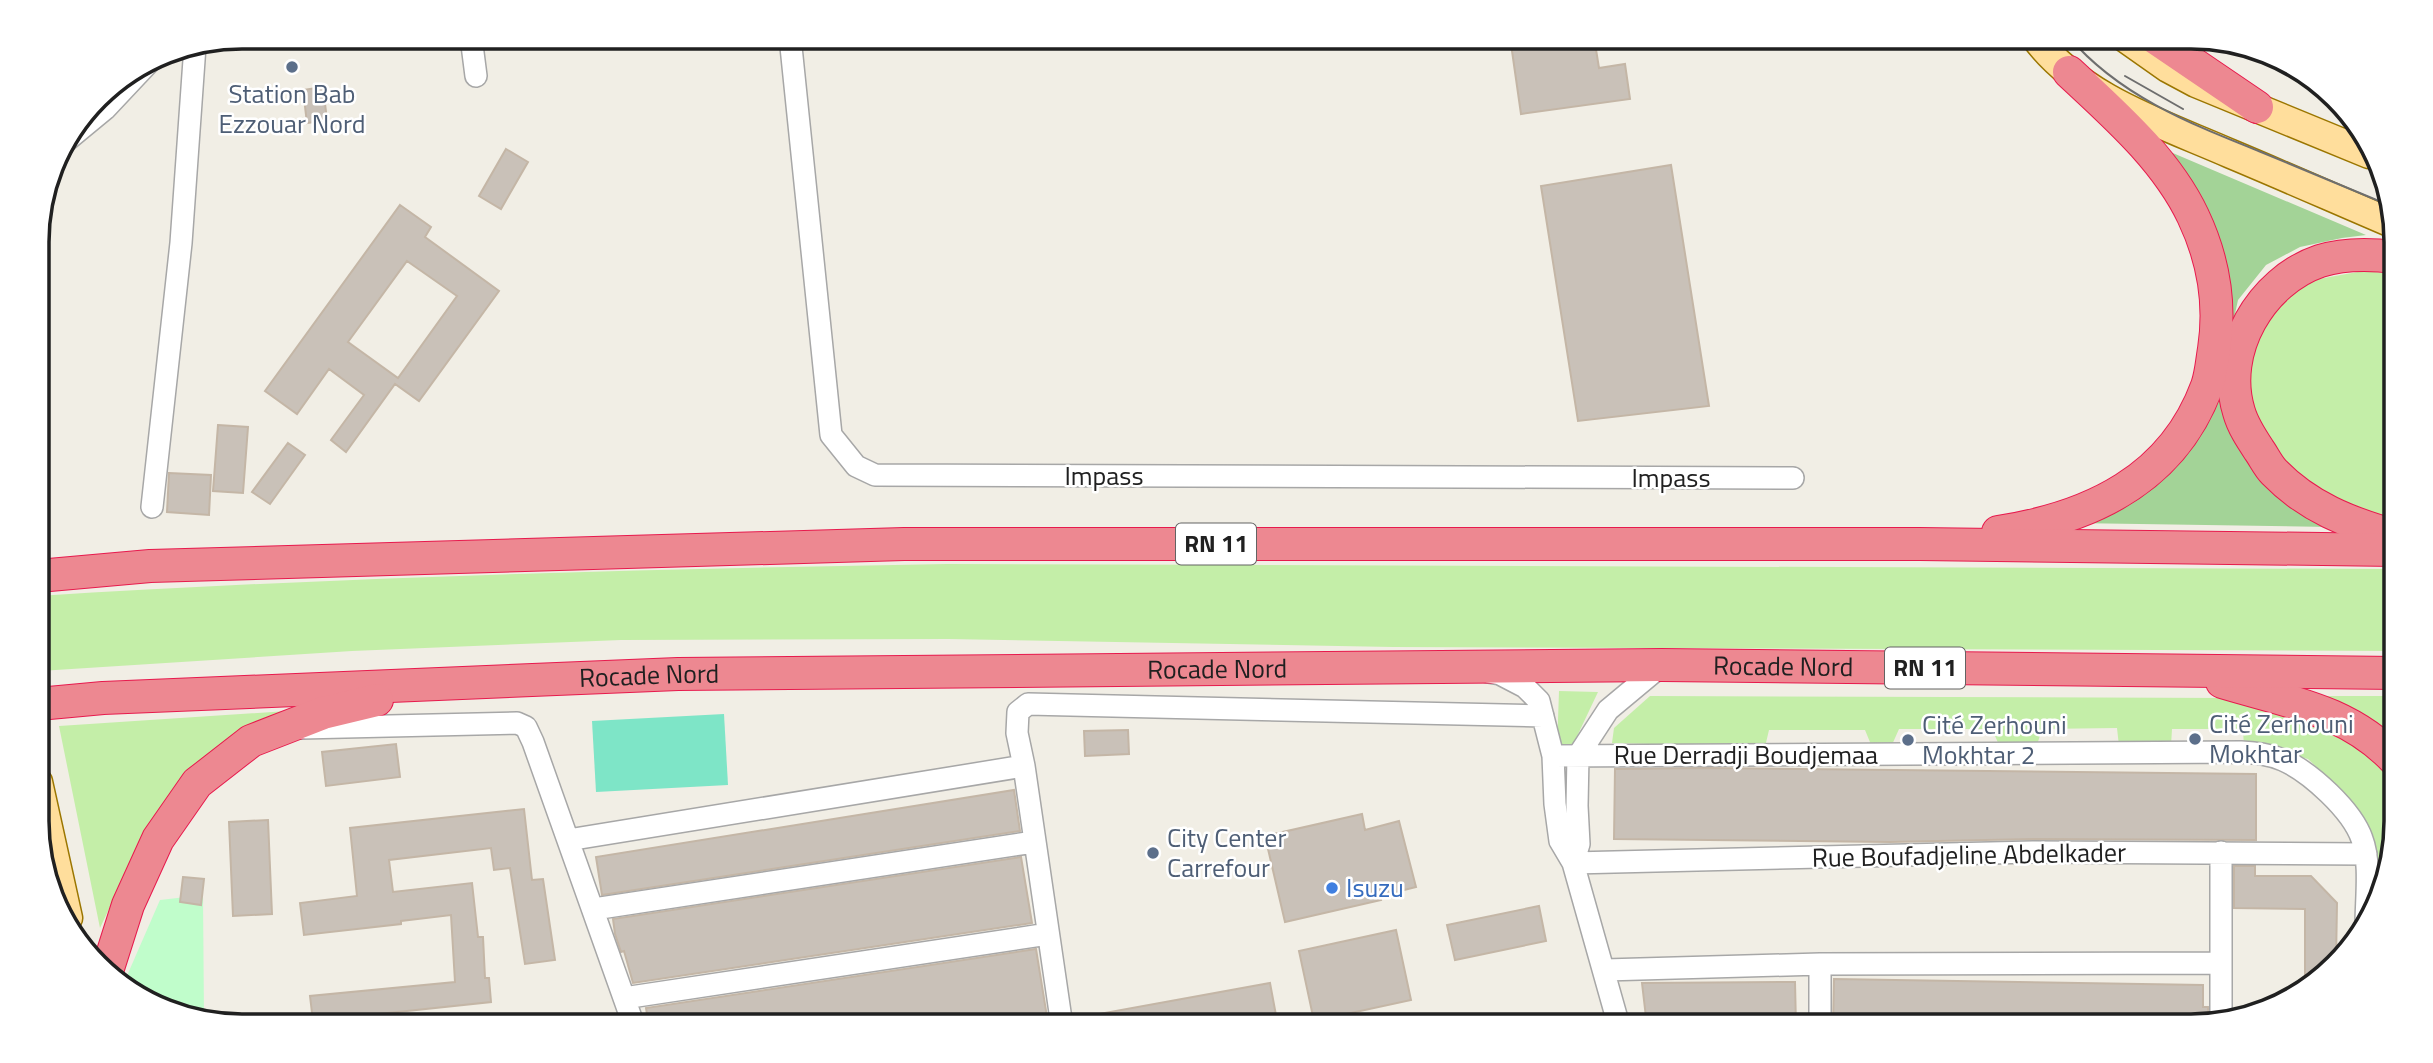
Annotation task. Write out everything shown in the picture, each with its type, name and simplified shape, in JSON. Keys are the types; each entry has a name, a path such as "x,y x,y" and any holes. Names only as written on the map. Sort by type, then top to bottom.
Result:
{"highway":[{"path":"2172,49 2257,107"},
{"path":"1920,544 2017,529 2062,517 2084,510 2127,488 2143,478 2180,439 2208,384 2216,335 2215,286 2211,262 2192,215 2163,168 2069,72"},
{"path":"2384,257 2355,256 2321,261 2280,283 2267,296 2246,330 2235,373 2238,411 2247,431 2272,470 2292,489 2331,515 2384,532"},
{"name":"RN 11","path":"49,575 163,566 904,544 1920,544 2384,550"},
{"name":"Rocade Nord","path":"49,703 103,698 678,674 1662,665 2384,673"},
{"path":"2188,671 2316,709 2363,731 2384,750"},
{"path":"110,961 128,905 158,839 197,783 251,741 274,731 323,713 440,684"}],"main road":[{"path":"2047,49 2069,72 2103,95 2144,116 2382,218"},
{"path":"2141,49 2168,68 2208,88 2360,149"},
{"path":"50,835 61,887"}],"street":[{"path":"473,49 476,76"},
{"name":"Impass","path":"791,49 831,435 856,466 875,475 1793,478"},
{"path":"152,507 181,243 193,56"},
{"path":"96,117 120,93"},
{"path":"1553,756 1578,756 1608,710 1662,665"},
{"path":"1462,666 1500,674 1525,687 1539,701 1553,756 1560,841 1573,863"},
{"path":"1060,1014 1017,733 1018,712 1028,704 1544,716"},
{"path":"274,731 517,723 526,727 630,1014"},
{"name":"Rue Derradji Boudjemaa","path":"1616,1014 1573,863 1579,844 1578,756 2241,751 2264,753 2298,768 2334,799 2354,823 2366,854 2366,902"},
{"path":"568,840 1024,766"},
{"path":"594,909 1034,842"},
{"name":"Rue Boufadjeline Abdelkader","path":"1573,863 2033,852 2366,854"},
{"path":"2221,852 2221,1011"},
{"path":"624,998 1048,934"},
{"path":"1605,971 1820,964 2220,963"},
{"path":"1820,964 1820,1014"}],"green space":[{"path":"2161,148 2366,235 2300,247 2266,265 2238,300 2230,337"},
{"path":"2363,271 2384,273 2384,520 2366,517 2295,478 2253,414 2248,368 2259,331 2282,301 2313,280"},
{"path":"2227,384 2331,527 2073,523 2218,386"},
{"path":"947,564 2384,569 2384,651 1393,647 948,639 621,640 352,651 49,670 49,595 265,584 720,568"},
{"path":"1559,691 1598,692 1571,749 1557,749"},
{"path":"1650,696 2227,698 2260,703 2372,749 2384,764 2384,834 2377,872 2365,821 2341,790 2308,759 2267,748 2244,748 2243,729 2172,729 2171,746 2119,746 2117,728 2042,729 2037,745 1999,745 1992,729 1899,729 1891,747 1872,747 1865,730 1769,730 1765,747 1612,743 1614,728"},
{"path":"2317,696 2384,696 2384,739"},
{"path":"302,710 134,856 100,928 59,726"},
{"path":"724,714 728,785 596,792 592,721"},
{"path":"203,895 204,1010 168,999 127,975 160,900"}],"building":[{"path":"1512,49 1596,49 1599,68 1625,64 1630,99 1521,114"},
{"path":"323,87 327,120 307,123 303,90"},
{"path":"506,149 528,162 501,209 479,196"},
{"path":"1671,165 1709,406 1578,421 1541,186"},
{"path":"400,205 431,227 425,237 499,291 419,401 395,384 346,452 331,440 364,395 329,369 297,414 265,391","holes":["407,261 457,296 398,378 348,342"]},
{"path":"218,425 248,427 243,493 213,491"},
{"path":"288,443 305,455 270,504 252,492"},
{"path":"169,473 211,475 209,515 167,512"},
{"path":"1128,730 1129,754 1085,756 1084,731"},
{"path":"396,744 400,777 326,786 322,752"},
{"path":"1615,769 2256,774 2256,840 2033,839 1890,842 1614,839"},
{"path":"1014,790 1020,831 602,895 596,857"},
{"path":"524,809 532,880 543,879 555,960 525,964 510,868 494,870 491,848 389,860 393,892 472,883 478,937 483,937 485,978 489,978 491,1002 379,1014 312,1014 310,996 455,982 451,915 401,921 401,924 304,935 300,903 357,896 350,828"},
{"path":"1362,814 1365,830 1399,821 1416,887 1380,896 1381,900 1285,922 1265,836"},
{"path":"268,820 272,914 233,916 229,822"},
{"path":"1021,857 1032,923 633,983 624,951 621,952 615,934 613,919"},
{"path":"2234,866 2255,866 2255,876 2311,876 2337,903 2336,948 2305,976 2305,909 2234,908"},
{"path":"183,877 204,879 201,905 180,902"},
{"path":"1539,906 1546,941 1455,960 1447,925"},
{"path":"1396,930 1411,1000 1346,1014 1312,1014 1299,951"},
{"path":"1036,949 1047,1014 647,1014 646,1008"},
{"path":"1834,979 2203,985 2203,1007 2208,1007 2208,1013 2204,1014 1833,1014"},
{"path":"1795,982 1796,1014 1646,1014 1642,983"},
{"path":"1270,983 1276,1014 1099,1014"}],"tram line":[{"path":"2080,49 2110,76 2133,92 2183,119 2379,201"},
{"path":"2125,76 2183,109"}],"place":[{"name":"Station Bab Ezzouar Nord","path":"292,67"},
{"name":"Cité Zerhouni Mokhtar","path":"2195,739"},
{"name":"Cité Zerhouni Mokhtar 2","path":"1908,740"},
{"name":"City Center Carrefour","path":"1153,853"},
{"name":"Isuzu","path":"1332,888"}]}
